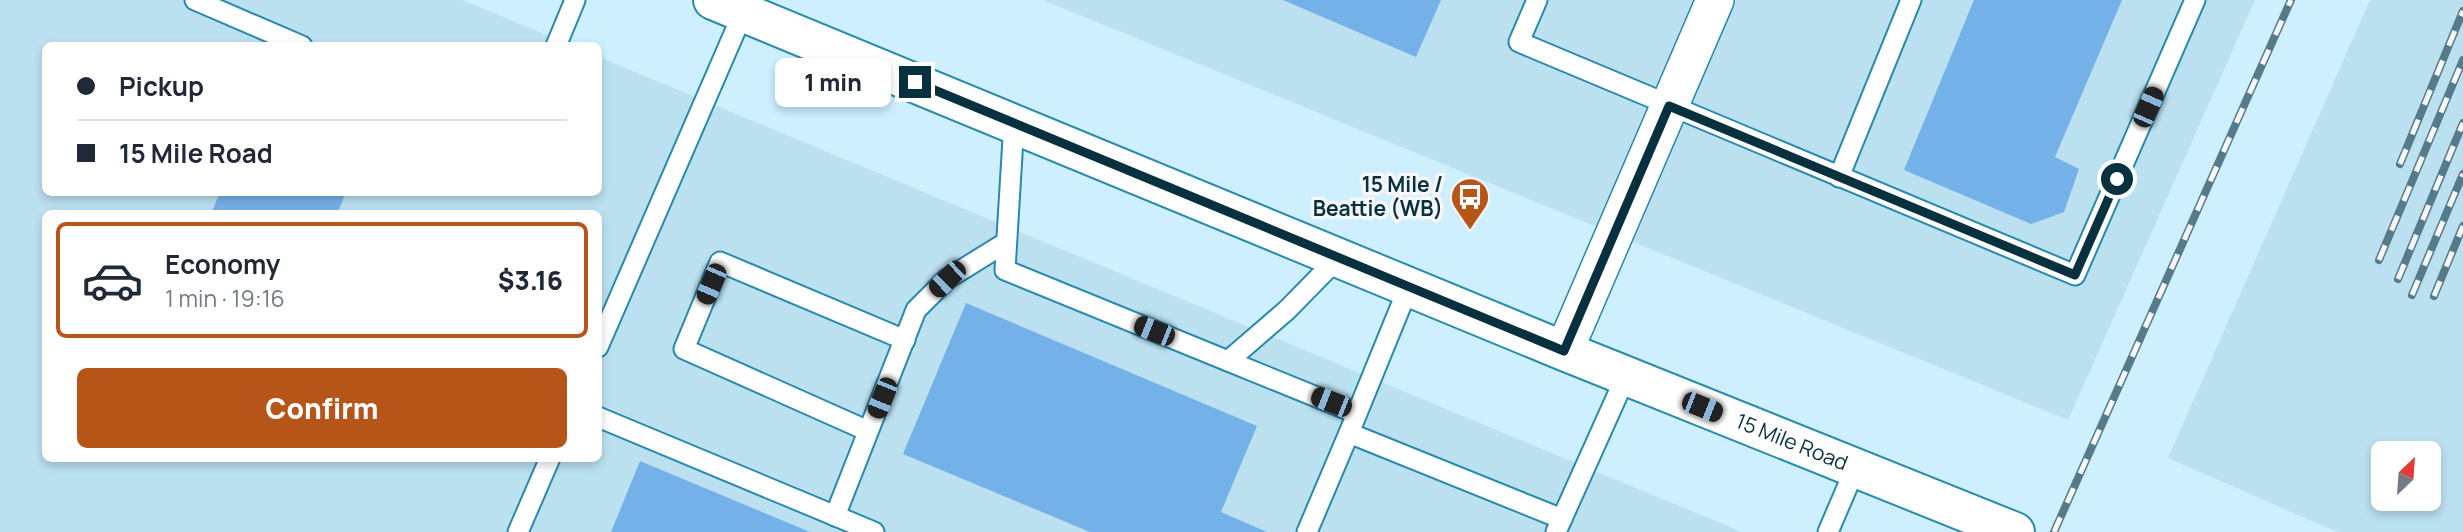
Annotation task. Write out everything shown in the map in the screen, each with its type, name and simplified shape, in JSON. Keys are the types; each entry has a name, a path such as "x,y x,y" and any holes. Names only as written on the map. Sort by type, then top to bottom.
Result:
{"main road":[{"name":"15 Mile Road","path":"728,6 1564,351 2015,532"}],"street":[{"path":"1564,351 1715,0"}],"lane":[{"path":"195,0 293,42"},
{"path":"558,42 575,0"},
{"path":"1537,0 1519,42 2075,275 2195,0"},
{"path":"1839,177 1911,0"},
{"path":"602,337 728,6"},
{"path":"1014,122 1005,270 1356,413"},
{"path":"835,516 916,310 947,279 1005,243"},
{"path":"1228,361 1287,310 1339,257"},
{"path":"868,431 684,349 720,262 905,340"},
{"path":"1307,532 1409,286"},
{"path":"1349,433 1559,526 1626,376"},
{"path":"602,419 874,532"},
{"path":"518,532 548,462"},
{"path":"1828,532 1855,469"}],"shaded area":[{"path":"0,0 462,0 564,42 42,42 42,196 602,196 602,58 1742,532 0,532"},
{"path":"1043,0 2255,0 2068,420"},
{"path":"2370,0 2463,0 2463,532 2337,532 2168,458"}],"building":[{"path":"1283,0 1441,0 1416,57"},
{"path":"1974,0 2122,0 2055,157 2079,169 2064,212 2031,224 1904,170"},
{"path":"218,196 344,196 339,210 213,210"},
{"path":"966,303 1257,426 1221,512 1267,532 1090,532 903,454"},
{"path":"640,461 810,532 611,532"}],"railway":[{"path":"2054,532 2291,0"},
{"path":"2400,164 2463,11"},
{"path":"2379,260 2463,60"},
{"path":"2398,279 2463,123"},
{"path":"2412,295 2463,174"},
{"path":"2434,296 2463,226"}],"place":[{"name":"15 Mile / Beattie (WB)","path":"1470,231"}],"route":[{"path":"915,82 1564,351 1669,106 2075,275 2117,179"}]}
